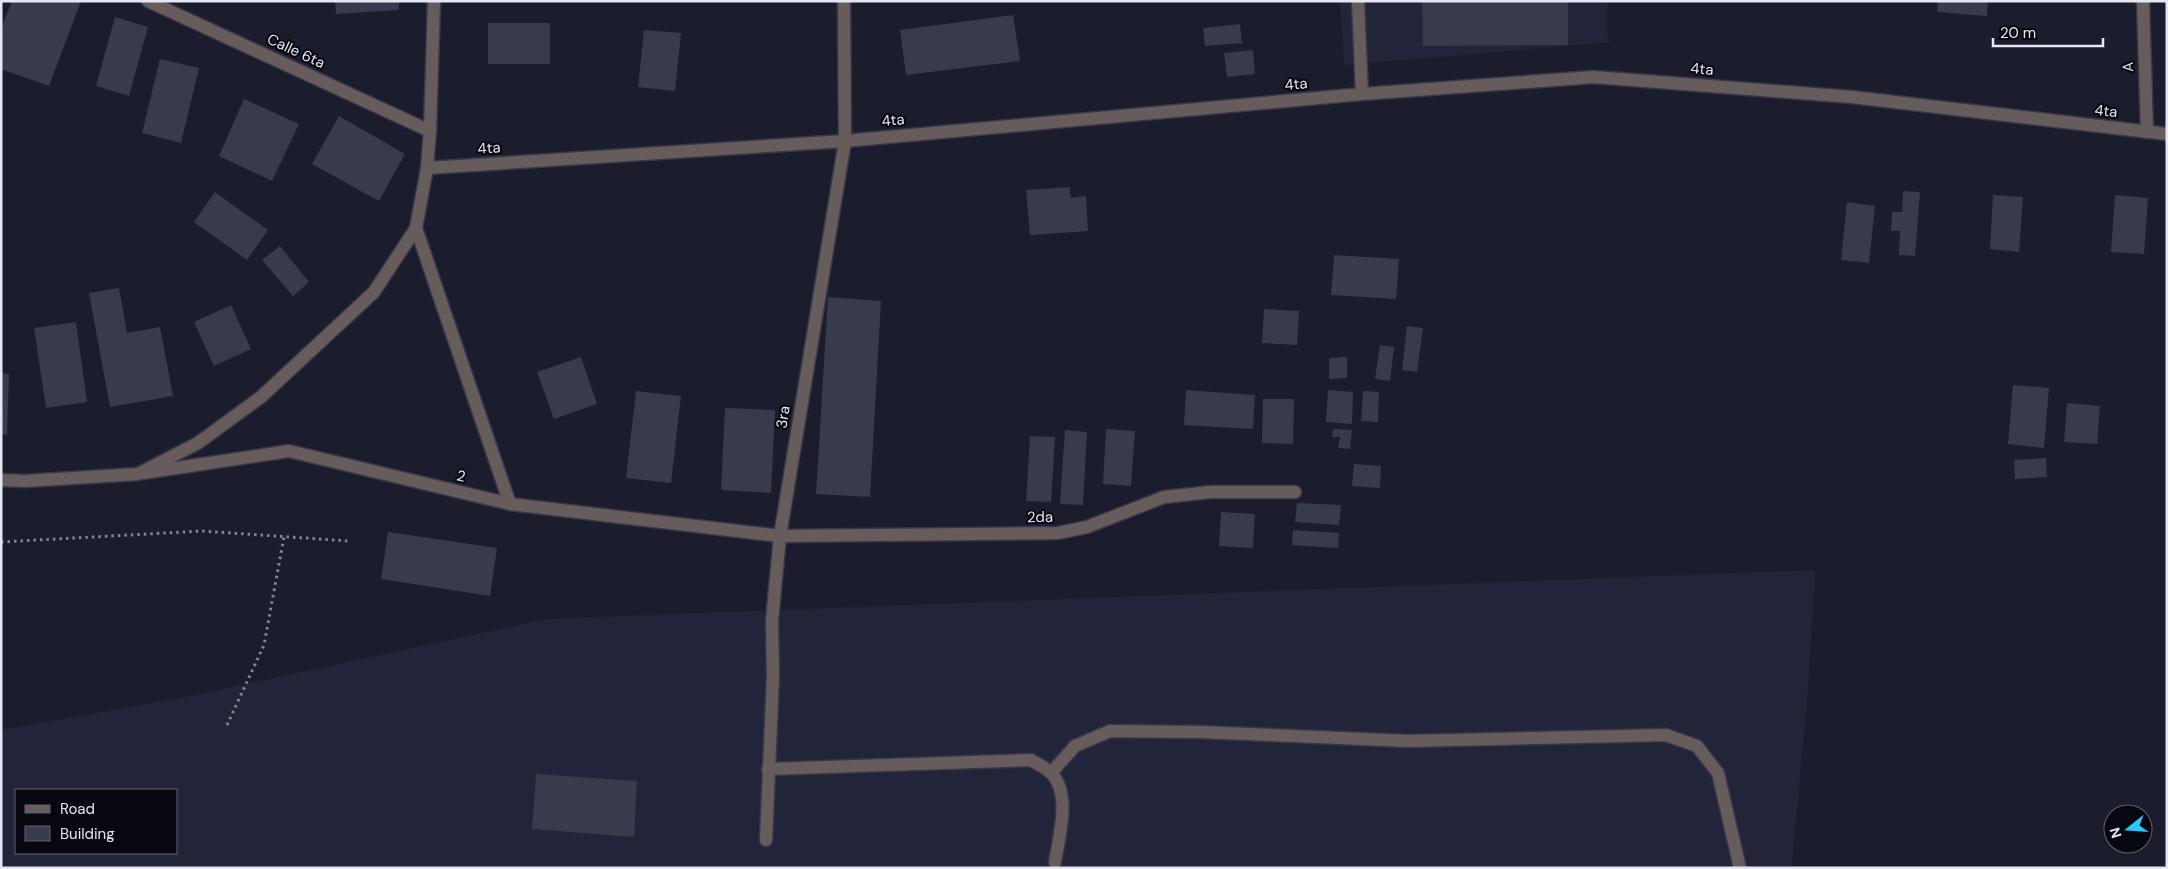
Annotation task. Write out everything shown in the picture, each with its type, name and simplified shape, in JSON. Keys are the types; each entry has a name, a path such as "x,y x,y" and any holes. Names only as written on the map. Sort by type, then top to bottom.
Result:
{"street":[{"name":"Calle 6ta","path":"148,1 430,131"},
{"path":"138,474 198,443 261,397 374,292 416,228 427,168 430,131 434,1"},
{"name":"3ra","path":"766,840 773,676 772,621 780,536 844,141 844,1"},
{"path":"1358,1 1362,94"},
{"name":"A","path":"2143,1 2147,132"},
{"name":"4ta","path":"427,168 844,141 1362,94 1594,77 1852,97 2167,134"},
{"path":"416,228 510,504"},
{"name":"2","path":"1,480 25,481 138,474 289,451 510,504 780,536"},
{"name":"2da","path":"780,536 1058,533 1087,527 1164,496 1211,492 1295,492"},
{"path":"1051,773 1076,746 1110,731 1200,732 1409,741 1666,735 1697,746 1718,773 1740,868"},
{"path":"768,769 1031,760 1051,773 1060,789 1063,811 1055,862"}],"path":[{"path":"1,542 202,531 348,541"},
{"path":"227,725 264,645 284,537"}],"shaded area":[{"path":"1340,1 1607,1 1607,35 1612,42 1344,65"},
{"path":"1815,570 1809,675 1792,868 1,868 1,730 186,697 547,619"}],"building":[{"path":"12,1 81,1 49,86 1,69 1,29"},
{"path":"335,1 399,1 399,10 336,14"},
{"path":"1422,1 1568,1 1568,45 1423,46"},
{"path":"1938,1 1988,1 1987,16 1937,12"},
{"path":"1013,15 1020,61 906,75 900,30"},
{"path":"115,17 148,27 129,96 96,86"},
{"path":"488,23 550,23 550,64 488,64"},
{"path":"1240,24 1242,43 1205,46 1203,28"},
{"path":"644,30 681,33 675,91 638,87"},
{"path":"1253,50 1255,74 1227,77 1224,53"},
{"path":"160,59 199,68 181,143 142,133"},
{"path":"244,99 299,124 272,181 219,156"},
{"path":"339,116 405,154 379,201 312,164"},
{"path":"1070,187 1071,198 1086,196 1088,231 1030,235 1026,190"},
{"path":"1903,191 1920,192 1915,256 1899,255 1900,231 1891,231 1892,212 1902,212"},
{"path":"215,192 268,230 247,260 194,222"},
{"path":"1993,195 2023,197 2019,252 1990,249"},
{"path":"2115,195 2148,198 2144,254 2111,252"},
{"path":"1847,202 1875,206 1869,263 1841,260"},
{"path":"280,246 309,282 293,296 262,260"},
{"path":"1334,255 1399,259 1396,299 1331,295"},
{"path":"119,288 127,333 160,327 173,396 110,407 89,293"},
{"path":"828,297 881,301 870,497 816,494"},
{"path":"231,305 251,349 214,366 194,322"},
{"path":"1264,309 1299,311 1297,345 1262,343"},
{"path":"76,322 87,402 46,408 34,328"},
{"path":"1407,326 1423,328 1417,372 1402,370"},
{"path":"1380,345 1394,347 1390,381 1375,379"},
{"path":"581,357 597,404 554,419 537,372"},
{"path":"1347,357 1347,378 1329,379 1329,358"},
{"path":"1,373 9,374 7,435 1,434"},
{"path":"2013,385 2049,388 2044,448 2008,444"},
{"path":"1186,390 1255,395 1253,429 1184,425"},
{"path":"1328,390 1353,392 1352,424 1326,422"},
{"path":"636,391 681,396 671,483 626,478"},
{"path":"1363,391 1379,392 1378,422 1361,421"},
{"path":"1263,399 1294,399 1293,444 1262,443"},
{"path":"2067,403 2100,406 2097,444 2064,442"},
{"path":"725,408 775,410 771,493 721,490"},
{"path":"1106,429 1135,431 1131,486 1103,484"},
{"path":"1333,429 1352,430 1350,449 1338,448 1340,437 1332,437"},
{"path":"1065,430 1087,432 1083,505 1060,504"},
{"path":"1030,436 1055,437 1051,502 1026,501"},
{"path":"2046,458 2047,477 2015,479 2014,460"},
{"path":"1354,464 1381,466 1380,488 1352,486"},
{"path":"1297,503 1341,505 1339,525 1295,522"},
{"path":"1221,512 1255,514 1253,548 1219,546"},
{"path":"1293,530 1339,533 1338,548 1292,545"},
{"path":"388,532 497,548 490,596 381,579"},
{"path":"536,774 637,781 634,837 532,829"}]}
